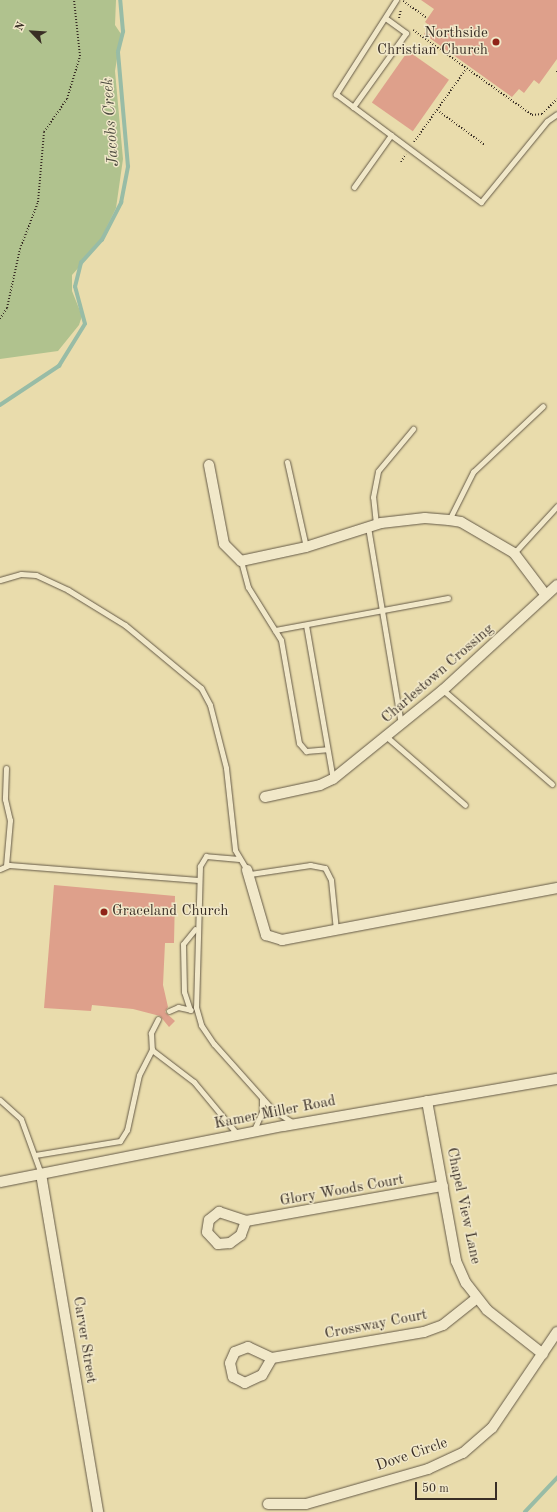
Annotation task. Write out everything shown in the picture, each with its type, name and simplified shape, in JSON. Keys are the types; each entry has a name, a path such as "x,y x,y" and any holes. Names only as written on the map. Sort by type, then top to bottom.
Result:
{"street":[{"path":"209,465 224,544 241,561 306,547 372,526 425,518 449,520 461,522 514,553 545,594"},
{"name":"Charlestown Crossing","path":"265,797 320,785 333,779 401,727 505,636 545,594 557,585"},
{"path":"249,872 258,914 272,939 336,930 557,888"},
{"name":"Kamer Miller Road","path":"0,1182 296,1124 557,1080"},
{"name":"Chapel View Lane","path":"427,1101 456,1261 477,1298 543,1354"},
{"name":"Carver Street","path":"41,1174 98,1512"},
{"name":"Glory Woods Court","path":"246,1221 443,1186"},
{"name":"Crossway Court","path":"272,1358 424,1332 443,1325 477,1298"},
{"name":"Dove Circle","path":"268,1504 306,1504 451,1459 474,1446 492,1428 557,1332"}],"lane":[{"path":"396,0 387,19 336,94 480,202 547,121 557,114"},
{"path":"353,107 406,32 387,19"},
{"path":"354,187 391,135"},
{"path":"449,520 473,472 543,406"},
{"path":"401,727 381,610 372,526 373,497 378,471 413,429"},
{"path":"287,462 306,547"},
{"path":"514,553 557,506"},
{"path":"241,561 248,587 280,640 299,743 306,751 327,749"},
{"path":"0,580 21,574 36,575 68,590 125,624 201,688 210,705 226,768 231,824 240,859 249,872 310,865 325,868 331,880 336,930"},
{"path":"275,630 448,598"},
{"path":"306,625 333,779"},
{"path":"443,690 552,784"},
{"path":"388,738 465,805"},
{"path":"6,768 5,799 10,820 6,866"},
{"path":"240,859 206,856 200,866 195,929 197,1012 214,1044 273,1110 296,1124"},
{"path":"0,869 6,866 20,866 198,880"},
{"path":"190,1010 184,992 183,944 195,929"},
{"path":"169,1011 178,1007 197,1012"},
{"path":"35,1155 120,1141 127,1130 139,1075 152,1049 151,1033 158,1019"},
{"path":"152,1049 194,1082 238,1135"},
{"path":"253,1132 262,1112 262,1098"},
{"path":"0,1100 21,1119 41,1174"}],"path":[{"path":"0,319 7,308 20,249 38,202 44,132 67,99 80,56 74,0"},
{"path":"396,0 403,0 426,17"},
{"path":"400,21 403,0"},
{"path":"406,25 532,116 542,114 557,99"},
{"path":"401,162 466,69"},
{"path":"437,110 486,145"}],"green space":[{"path":"0,0 116,0 115,25 121,34 115,71 123,159 116,208 97,247 72,275 72,291 82,316 79,325 58,351 0,359"}],"building":[{"name":"Northside Christian Church","path":"421,0 557,0 557,59 539,84 534,80 524,93 519,89 512,97 424,34 430,26 425,22 434,9"},
{"path":"408,51 449,80 413,131 372,103"},
{"path":"54,885 175,896 174,943 165,943 163,985 168,1007 165,1012 175,1021 169,1027 160,1016 133,1009 92,1005 91,1011 44,1008"}],"waterway":[{"name":"Jacobs Creek","path":"0,405 59,366 85,324 75,287 81,263 102,240 121,203 128,167 118,52 123,32 120,0"},
{"path":"525,1512 557,1478"}],"place":[{"name":"Northside Christian Church","path":"496,42"},
{"name":"Graceland Church","path":"104,912"}]}
